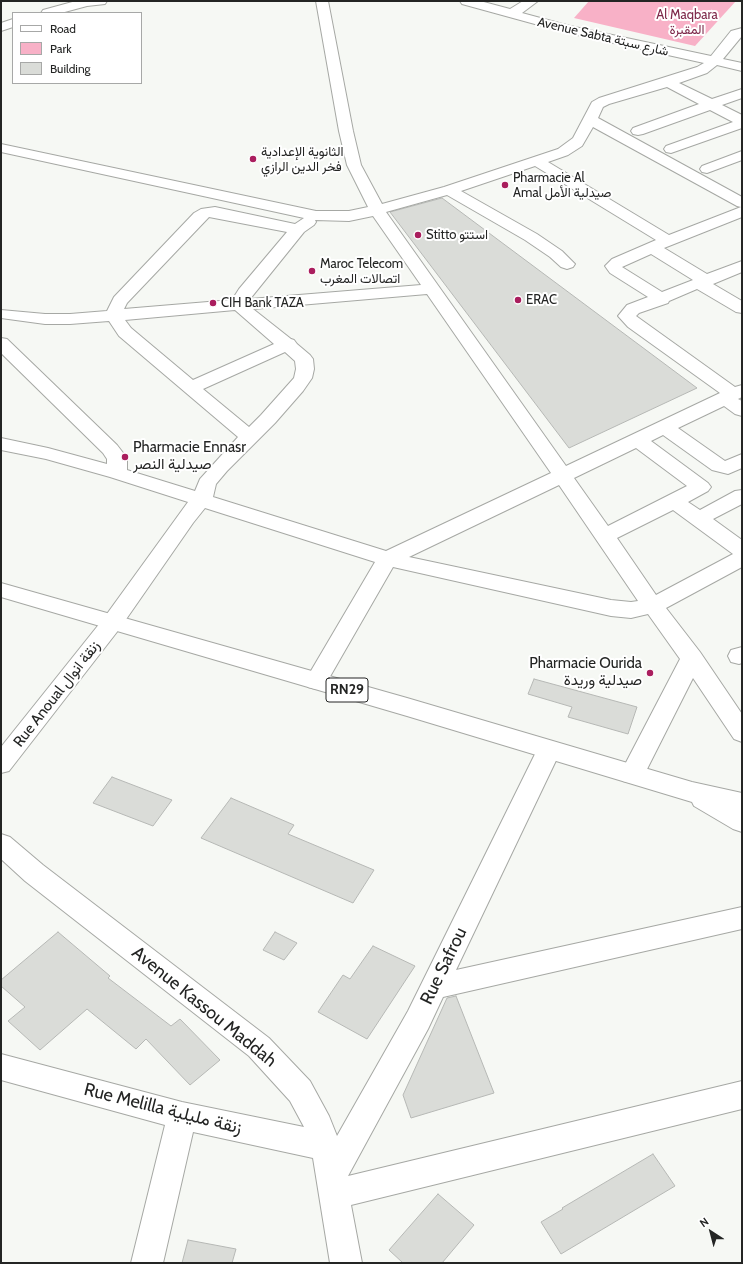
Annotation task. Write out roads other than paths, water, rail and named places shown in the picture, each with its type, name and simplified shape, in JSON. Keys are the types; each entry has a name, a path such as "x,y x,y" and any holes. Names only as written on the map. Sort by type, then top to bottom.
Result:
{"street":[{"path":"53,12 86,2 101,1"},
{"path":"322,1 346,131 354,165 378,210 653,606 692,658 742,733"},
{"name":"Avenue Sabta شارع سبتة","path":"466,1 594,36 742,67"},
{"path":"511,14 532,1"},
{"path":"1,27 12,23"},
{"path":"1,148 316,216 349,216 378,210 449,190 563,152 577,143 580,139 591,114 597,105 604,101 702,70 713,62 736,34 742,32"},
{"path":"727,44 742,46"},
{"path":"668,82 742,122"},
{"path":"638,131 742,93"},
{"path":"591,114 638,131 742,187"},
{"path":"591,114 742,202"},
{"path":"671,149 742,122"},
{"path":"707,169 742,155"},
{"path":"537,161 668,241"},
{"path":"449,190 531,237 556,254 567,264"},
{"path":"113,315 120,301 144,274 200,216 206,212 215,212 298,229"},
{"path":"662,298 616,270 613,266 618,262 668,241 742,212"},
{"path":"239,304 245,293 298,229 316,216"},
{"path":"652,248 742,308"},
{"path":"735,398 634,323 627,316 633,309 742,266"},
{"path":"2,316 70,319 432,289"},
{"name":"Rue Anoual زنقة انوال","path":"1,764 112,623 186,518 202,499 207,484 220,467 282,404 303,378 305,369 304,359 288,344 246,312 239,304"},
{"path":"113,315 125,332 250,436"},
{"path":"1,343 110,449 117,458 117,473"},
{"path":"191,388 288,344"},
{"path":"316,681 388,559 664,427 735,398"},
{"path":"664,427 719,466 727,468 742,460"},
{"path":"638,440 701,487 734,500"},
{"path":"1,444 48,454 117,473 140,482 202,499 388,559 611,608 631,610 653,606 742,558"},
{"path":"605,536 701,487"},
{"path":"698,519 734,500"},
{"path":"674,501 742,550"},
{"name":"RN29","path":"1,590 407,707 692,792 742,803"},
{"path":"632,774 692,658"},
{"name":"Rue Safrou","path":"333,1185 434,987 549,750"},
{"name":"RN29","path":"692,792 728,815 742,822"},
{"name":"Avenue Kassou Maddah","path":"1,844 34,873 259,1047 300,1090 320,1126 326,1146 346,1263"},
{"path":"434,987 742,918"},
{"name":"Rue Melilla زنقة مليلية","path":"1,1066 182,1116 326,1146"},
{"path":"333,1185 742,1095"},
{"path":"147,1263 182,1116"}],"place":[{"name":"الثانوية الإعدادية فخر الدين الرازي","path":"253,159"},
{"name":"Pharmacie Al Amal صيدلية الأمل","path":"505,185"},
{"name":"Stitto استتو","path":"418,235"},
{"name":"Maroc Telecom اتصالات المغرب","path":"312,271"},
{"name":"ERAC","path":"518,300"},
{"name":"CIH Bank TAZA","path":"213,303"},
{"name":"Pharmacie Ennasr صيدلية النصر","path":"125,457"},
{"name":"Pharmacie Ourida صيدلية وريدة","path":"650,673"}],"park label":[{"name":"Al Maqbara المقبرة","path":"687,22"}]}
